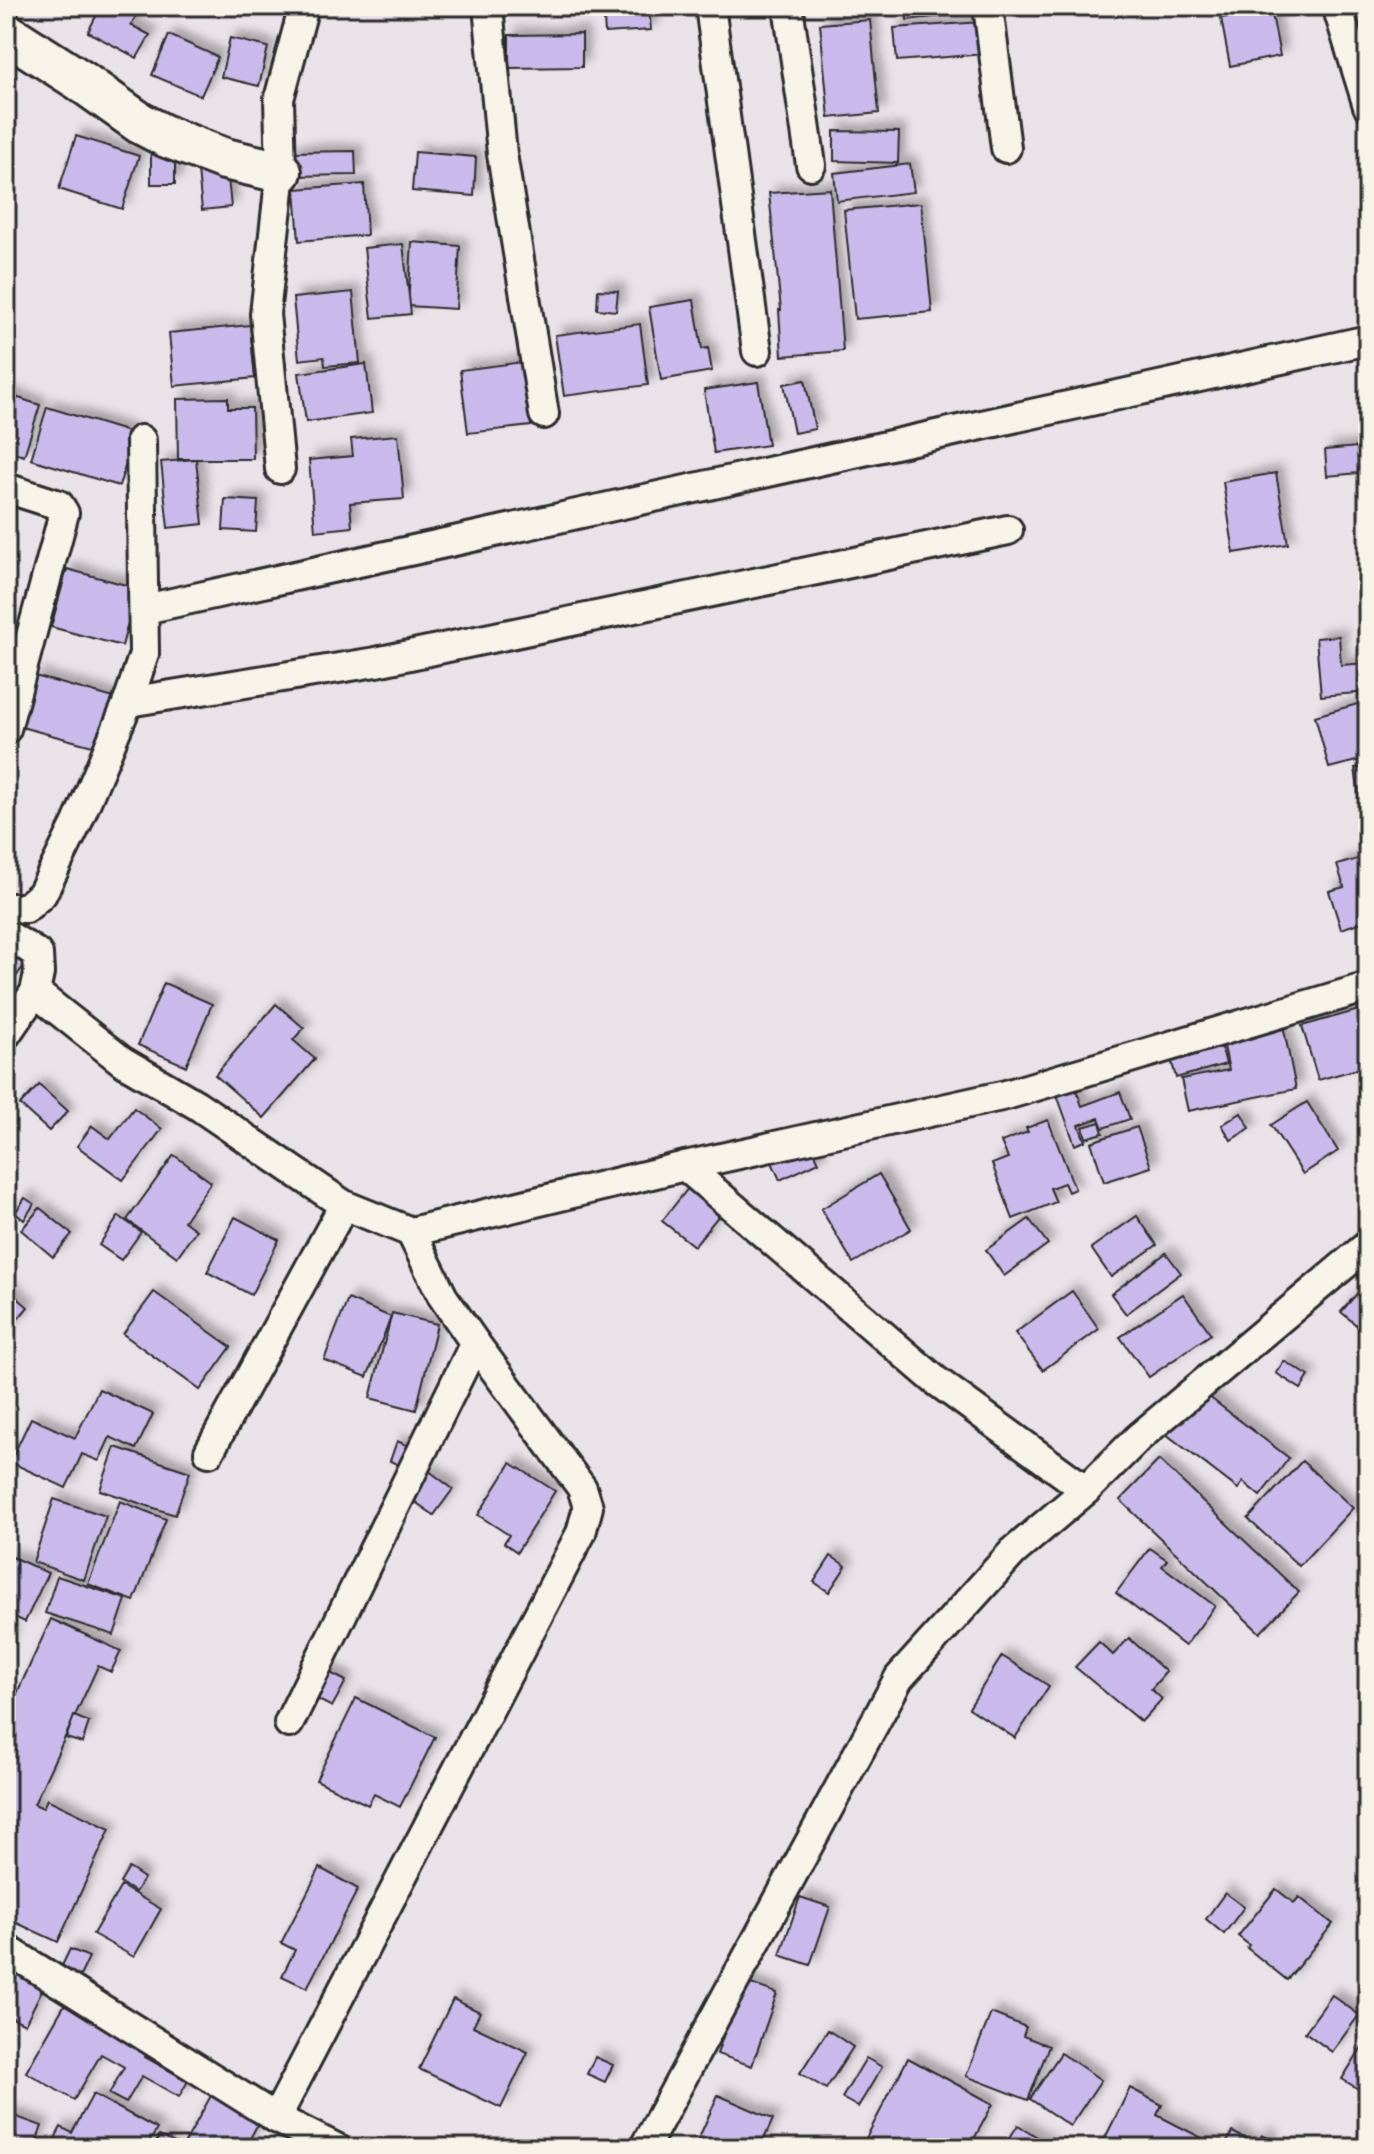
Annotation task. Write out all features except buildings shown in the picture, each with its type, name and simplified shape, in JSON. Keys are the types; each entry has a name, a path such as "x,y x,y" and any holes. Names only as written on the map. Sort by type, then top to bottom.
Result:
{"street":[{"path":"280,469 265,314 281,172 279,99 304,6"},
{"path":"488,6 502,154 544,414"},
{"path":"710,6 757,351"},
{"path":"788,6 811,165"},
{"path":"988,6 1006,148"},
{"path":"1337,6 1368,106"},
{"path":"6,33 140,123 167,137 225,159 281,172"},
{"path":"145,609 1368,340"},
{"path":"6,908 26,908 42,894 77,823 128,702 144,654 141,440"},
{"path":"6,488 59,505 64,513 6,729"},
{"path":"128,702 376,662 1008,530"},
{"path":"6,934 38,954 39,973 35,992 6,1034"},
{"path":"35,992 122,1061 197,1105 344,1205 411,1232 685,1166 1006,1095 1368,987"},
{"path":"685,1166 935,1380 1086,1490"},
{"path":"209,1452 344,1205"},
{"path":"276,2118 581,1533 588,1507 582,1488 443,1297 411,1232"},
{"path":"644,2148 899,1678 1013,1552 1086,1490 1138,1438 1368,1245"},
{"path":"289,1723 475,1343"},
{"path":"6,1949 276,2118 336,2148"}]}
